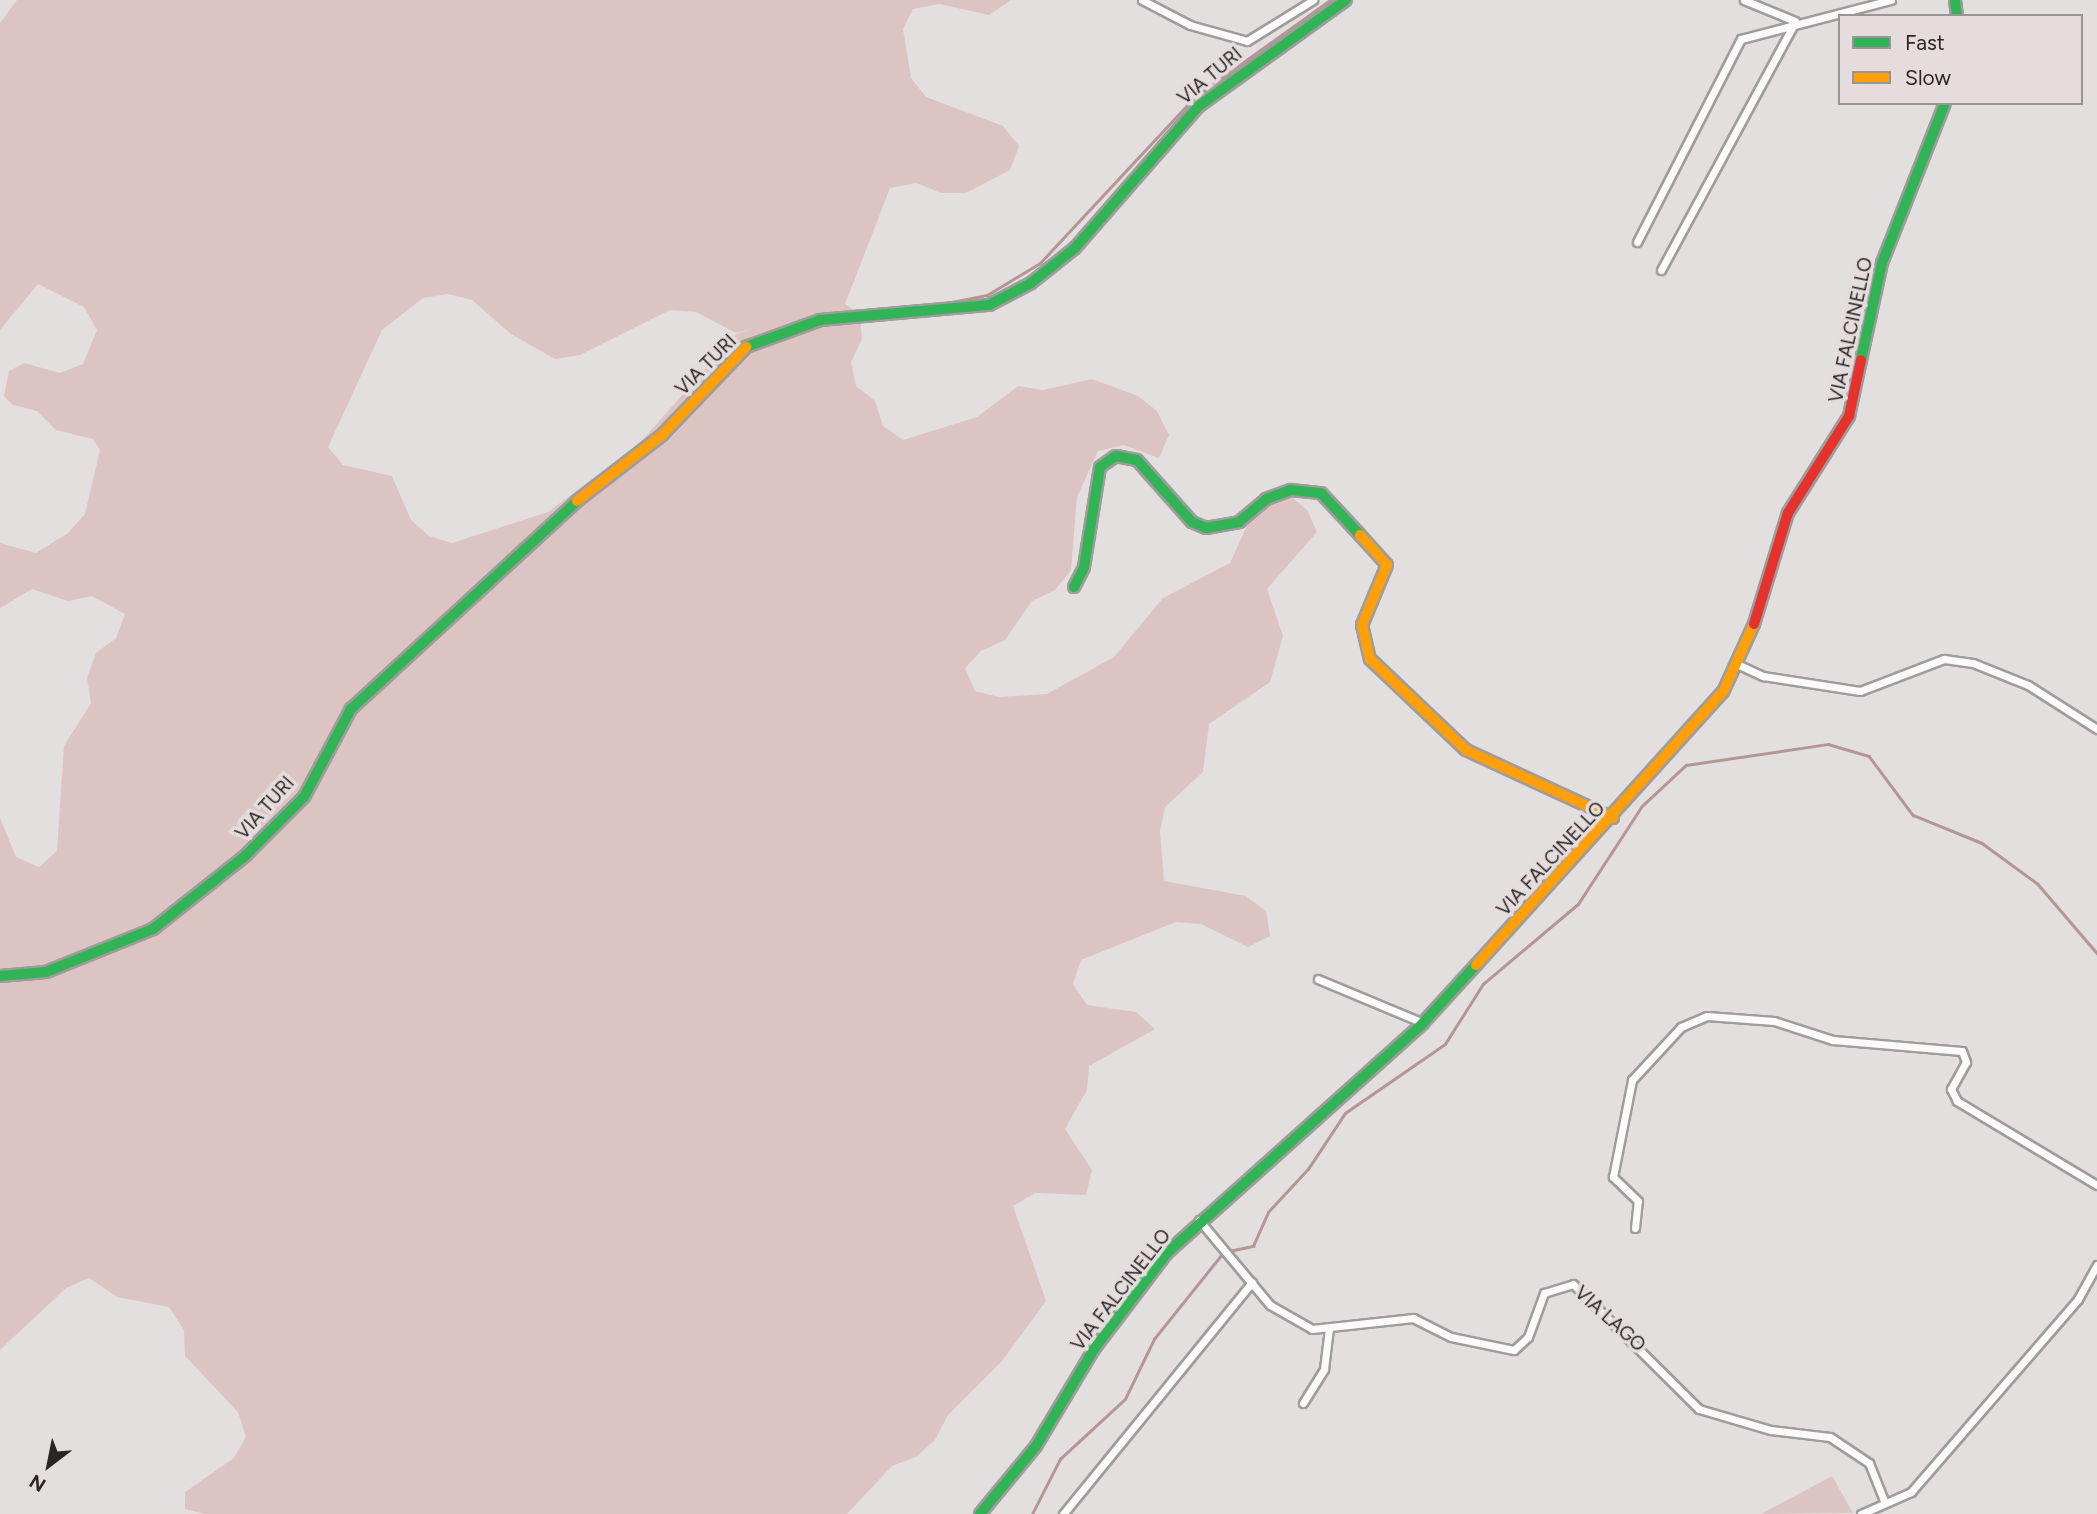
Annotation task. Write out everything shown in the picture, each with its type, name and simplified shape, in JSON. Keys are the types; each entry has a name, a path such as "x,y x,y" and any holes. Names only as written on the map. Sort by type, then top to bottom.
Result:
{"street":[{"path":"1142,0 1190,25 1247,41 1313,0"},
{"name":"VIA TURI","path":"0,976 46,972 153,929 245,856 304,797 351,709 539,530 662,435 747,346 820,320 989,305 1031,283 1075,248 1199,106 1346,0"},
{"path":"1744,0 1795,21"},
{"path":"1637,242 1734,48 1750,33 1892,0"},
{"path":"1661,270 1795,21"},
{"name":"VIA FALCINELLO","path":"980,1514 1035,1446 1102,1338 1202,1224 1423,1023 1613,818 1723,692 1737,664 1788,513 1849,416 1882,263 1944,105"},
{"path":"1074,587 1084,567 1100,467 1116,456 1137,460 1192,522 1206,528 1239,522 1266,499 1291,490 1321,493 1387,565 1362,625 1370,659 1466,750 1613,818"},
{"path":"1737,664 1763,676 1860,691 1944,659 1973,663 2028,685 2097,729"},
{"path":"1318,979 1423,1023"},
{"path":"1635,1228 1638,1201 1613,1177 1633,1080 1681,1027 1707,1016 1774,1021 1833,1040 1962,1051 1966,1062 1951,1088 1956,1101 2097,1185"},
{"name":"VIA LAGO","path":"1202,1224 1250,1279 1291,1320 1329,1330 1413,1318 1451,1337 1514,1350 1528,1337 1544,1293 1573,1284 1699,1409 1771,1430 1830,1437 1869,1463 1885,1503"},
{"path":"1861,1514 1911,1493 2078,1299 2097,1265"},
{"path":"1063,1514 1250,1279"},
{"path":"1303,1403 1324,1369 1329,1330"}],"shaded area":[{"path":"17,0 1011,0 989,15 939,4 913,9 903,29 911,78 926,97 1003,126 1019,146 1010,170 966,193 941,193 916,183 890,188 845,304 860,314 862,339 851,362 856,386 875,401 883,426 903,440 977,417 1018,386 1043,390 1092,379 1138,396 1157,411 1169,435 1159,458 1124,445 1098,451 1077,497 1071,570 1055,590 1032,601 1005,640 981,651 965,668 975,691 999,697 1047,694 1114,657 1163,598 1230,563 1250,519 1268,502 1288,494 1307,510 1317,532 1267,589 1283,636 1270,682 1209,724 1203,772 1165,807 1160,831 1164,881 1246,896 1266,911 1270,936 1248,947 1201,924 1176,922 1081,960 1073,984 1087,1005 1136,1012 1155,1029 1089,1066 1087,1090 1065,1129 1092,1170 1086,1195 1035,1193 1013,1206 1046,1301 1002,1361 948,1415 935,1440 916,1457 892,1466 847,1514 205,1514 185,1509 185,1492 234,1458 246,1437 238,1412 185,1356 184,1330 169,1307 117,1297 89,1278 66,1288 0,1350 0,818 16,857 39,867 57,851 64,746 91,703 87,678 96,653 116,638 125,614 92,596 68,601 32,589 0,608 0,543 36,553 68,533 85,514 100,450 93,439 56,430 37,411 13,405 4,396 9,371 24,363 60,373 83,364 97,330 84,307 38,284 0,330 0,23","holes":["448,294 472,300 511,334 555,359 580,355 670,310 696,312 736,333 752,329 736,334 638,445 548,512 452,543 429,536 411,520 392,476 343,465 328,447 382,330 423,298"]},
{"path":"1832,1476 1853,1513 1761,1514"}],"waterway":[{"path":"941,304 987,295 1040,263 1196,96 1330,0"},
{"path":"1229,1251 1253,1246 1268,1212 1308,1169 1345,1113 1445,1044 1483,984 1578,904 1642,806 1686,765 1828,744 1869,756 1913,815 1982,843 2038,884 2097,953"},
{"path":"1032,1514 1060,1459 1125,1399 1154,1339 1223,1253"}],"traffic: fast":[{"path":"746,347 820,320 989,305 1031,283 1075,248 1199,106 1346,0"},
{"path":"1955,0 1957,14"},
{"path":"1861,360 1882,263 1944,105"},
{"path":"1074,587 1084,567 1100,467 1116,456 1137,460 1192,522 1206,528 1239,522 1266,499 1291,490 1321,493 1360,535"},
{"path":"0,976 46,972 153,929 245,856 304,797 351,709 577,501"},
{"path":"980,1514 1036,1446 1094,1349 1167,1253 1423,1023 1476,965"}],"traffic: slow":[{"path":"577,501 662,435 746,347"},
{"path":"1360,535 1387,565 1362,625 1370,659 1466,750 1613,818"},
{"path":"1476,965 1723,692 1754,624"}],"traffic: jam":[{"path":"1754,624 1788,513 1849,416 1861,360"}]}
